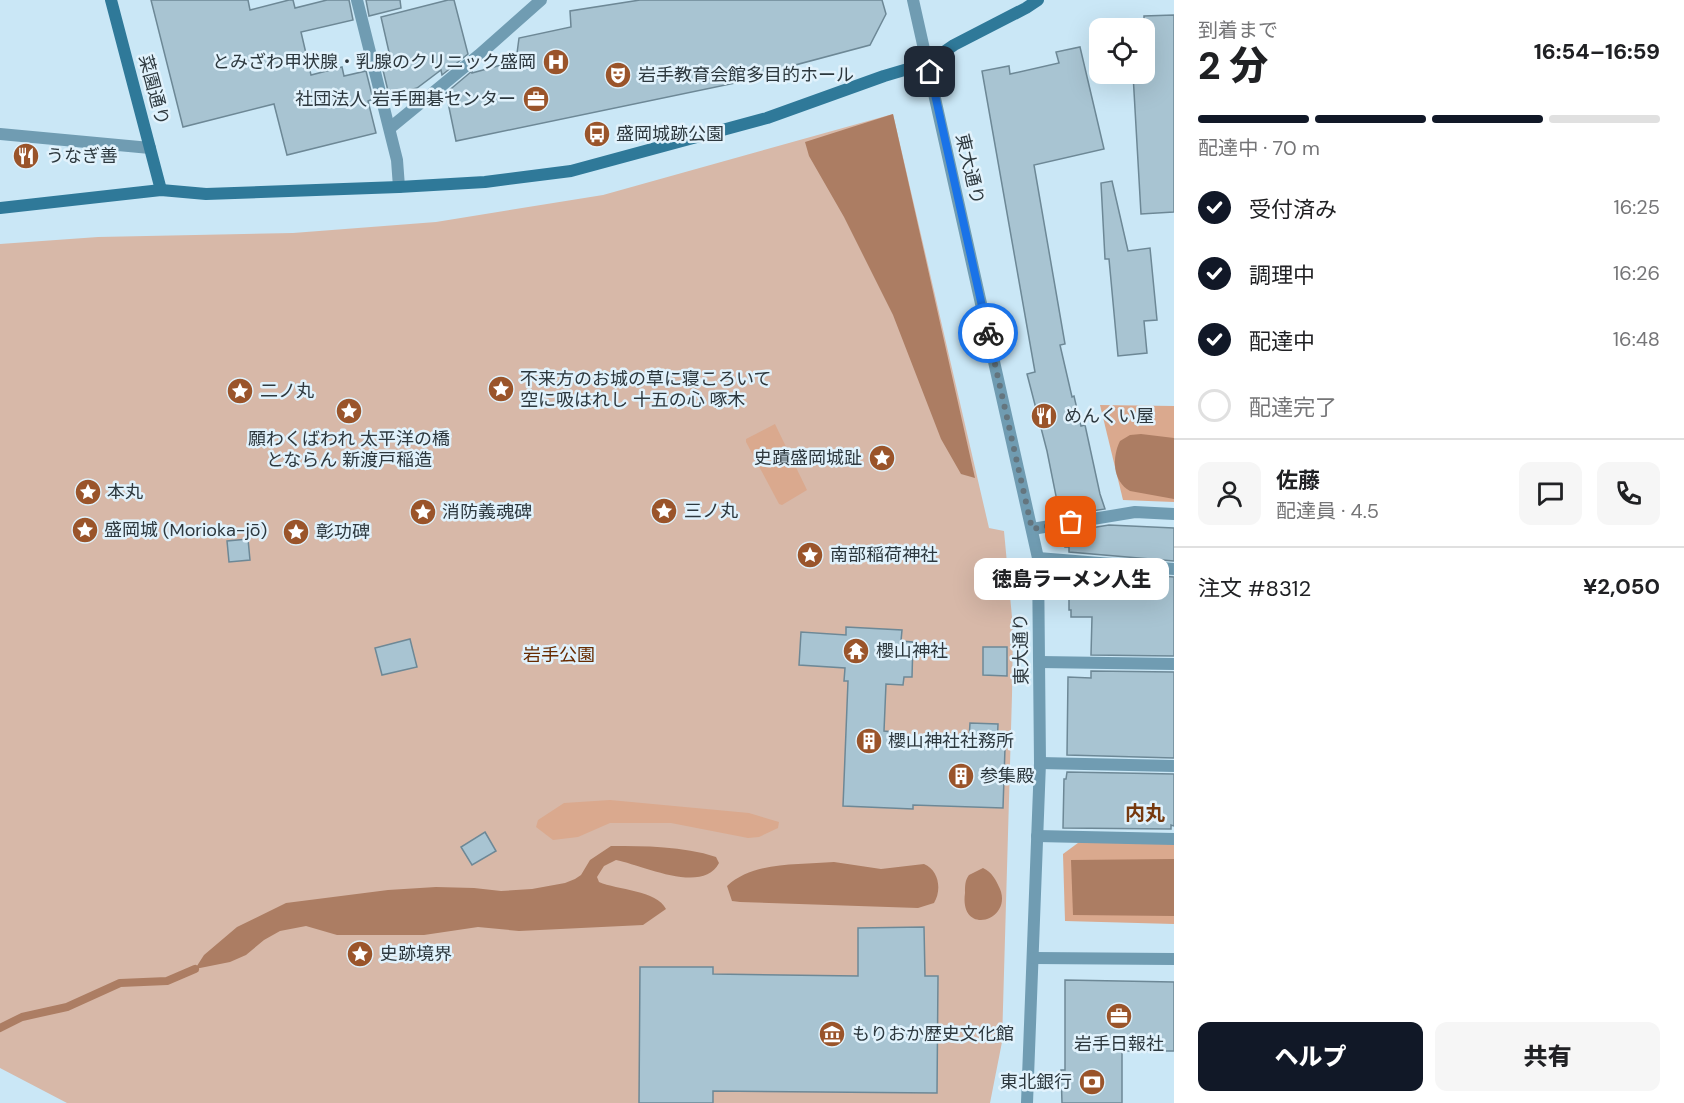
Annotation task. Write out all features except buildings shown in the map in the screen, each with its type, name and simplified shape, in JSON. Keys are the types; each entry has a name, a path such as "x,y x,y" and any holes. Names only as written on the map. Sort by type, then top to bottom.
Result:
{"street":[{"name":"菜園通り","path":"111,0 161,190"},
{"path":"357,0 390,128 397,160 399,187"},
{"path":"390,128 479,55 541,0"},
{"name":"東大通り","path":"913,0 1038,558 1040,763 1028,1103"},
{"path":"0,208 161,190 206,194 399,187 485,182 571,171 767,118 884,76 928,63 954,45 1038,0"},
{"path":"0,134 150,148"},
{"path":"1032,529 1135,512 1174,514"},
{"path":"1038,558 1174,569"},
{"path":"1040,662 1174,664"},
{"path":"1040,763 1174,765"},
{"path":"1037,836 1174,839"},
{"path":"1034,958 1174,959"}],"green space":[{"name":"岩手公園","path":"893,114 989,528 1004,531 1013,628 1012,695 1002,1042 990,1103 67,1103 0,1068 0,244 98,237 293,233 436,222 603,195"}],"shaded area":[{"path":"893,114 975,478 961,474 941,439 893,315 844,217 809,156 805,142"},
{"path":"1100,405 1174,406 1174,502 1123,500"},
{"path":"775,424 807,490 782,505 779,504 746,442 746,439"},
{"path":"1130,435 1174,438 1174,499 1130,491 1120,481 1115,468 1117,447 1120,441"},
{"path":"610,800 749,813 779,822 778,828 759,837 748,838 671,823 610,823 578,837 553,840 536,827 538,820 564,803"},
{"path":"1082,840 1174,841 1174,924 1065,921 1063,854"},
{"path":"611,846 677,849 703,853 716,857 719,863 711,872 700,877 656,872 616,860 604,866 597,877 599,882 646,894 666,909 643,925 519,931 478,927 424,935 337,935 306,926 280,931 264,940 246,955 230,962 195,969 204,955 237,927 286,903 388,890 436,887 501,891 532,889 575,879 581,875 590,860"},
{"path":"1174,859 1174,916 1073,915 1071,860"},
{"path":"834,862 881,869 924,864 936,876 938,892 934,903 918,908 740,902 732,901 727,886 750,872 763,868"},
{"path":"983,868 995,879 1002,900 993,916 977,920 965,907 965,886 969,875"}],"waterway":[{"path":"0,1028 22,1017 67,1007 120,983 167,981 195,969"}],"way so far":[{"path":"988,333 1032,529 1071,522"}],"place":[{"name":"とみざわ甲状腺・乳腺のクリニック盛岡","path":"556,62"},
{"name":"岩手教育会館多目的ホール","path":"618,75"},
{"name":"社団法人 岩手囲碁センター","path":"536,99"},
{"name":"盛岡城跡公園","path":"597,134"},
{"name":"うなぎ善","path":"26,156"},
{"name":"不来方のお城の草に寝ころいて 空に吸はれし 十五の心 啄木","path":"501,389"},
{"name":"二ノ丸","path":"240,391"},
{"name":"願わくばわれ 太平洋の橋 とならん 新渡戸稲造","path":"349,411"},
{"name":"めんくい屋","path":"1044,416"},
{"name":"史蹟盛岡城趾","path":"882,458"},
{"name":"本丸","path":"88,492"},
{"name":"三ノ丸","path":"664,511"},
{"name":"消防義魂碑","path":"423,512"},
{"name":"徳島ラーメン人生","path":"1071,522"},
{"name":"盛岡城 (Morioka-jō)","path":"85,530"},
{"name":"彰功碑","path":"296,532"},
{"name":"南部稲荷神社","path":"810,555"},
{"name":"櫻山神社","path":"856,651"},
{"name":"櫻山神社社務所","path":"869,741"},
{"name":"参集殿","path":"961,776"},
{"name":"史跡境界","path":"360,954"},
{"name":"岩手日報社","path":"1119,1016"},
{"name":"もりおか歴史文化館","path":"832,1034"},
{"name":"東北銀行","path":"1092,1082"}],"district":[{"name":"内丸","path":"1145,813"}],"route":[{"path":"930,72 988,333"}]}
